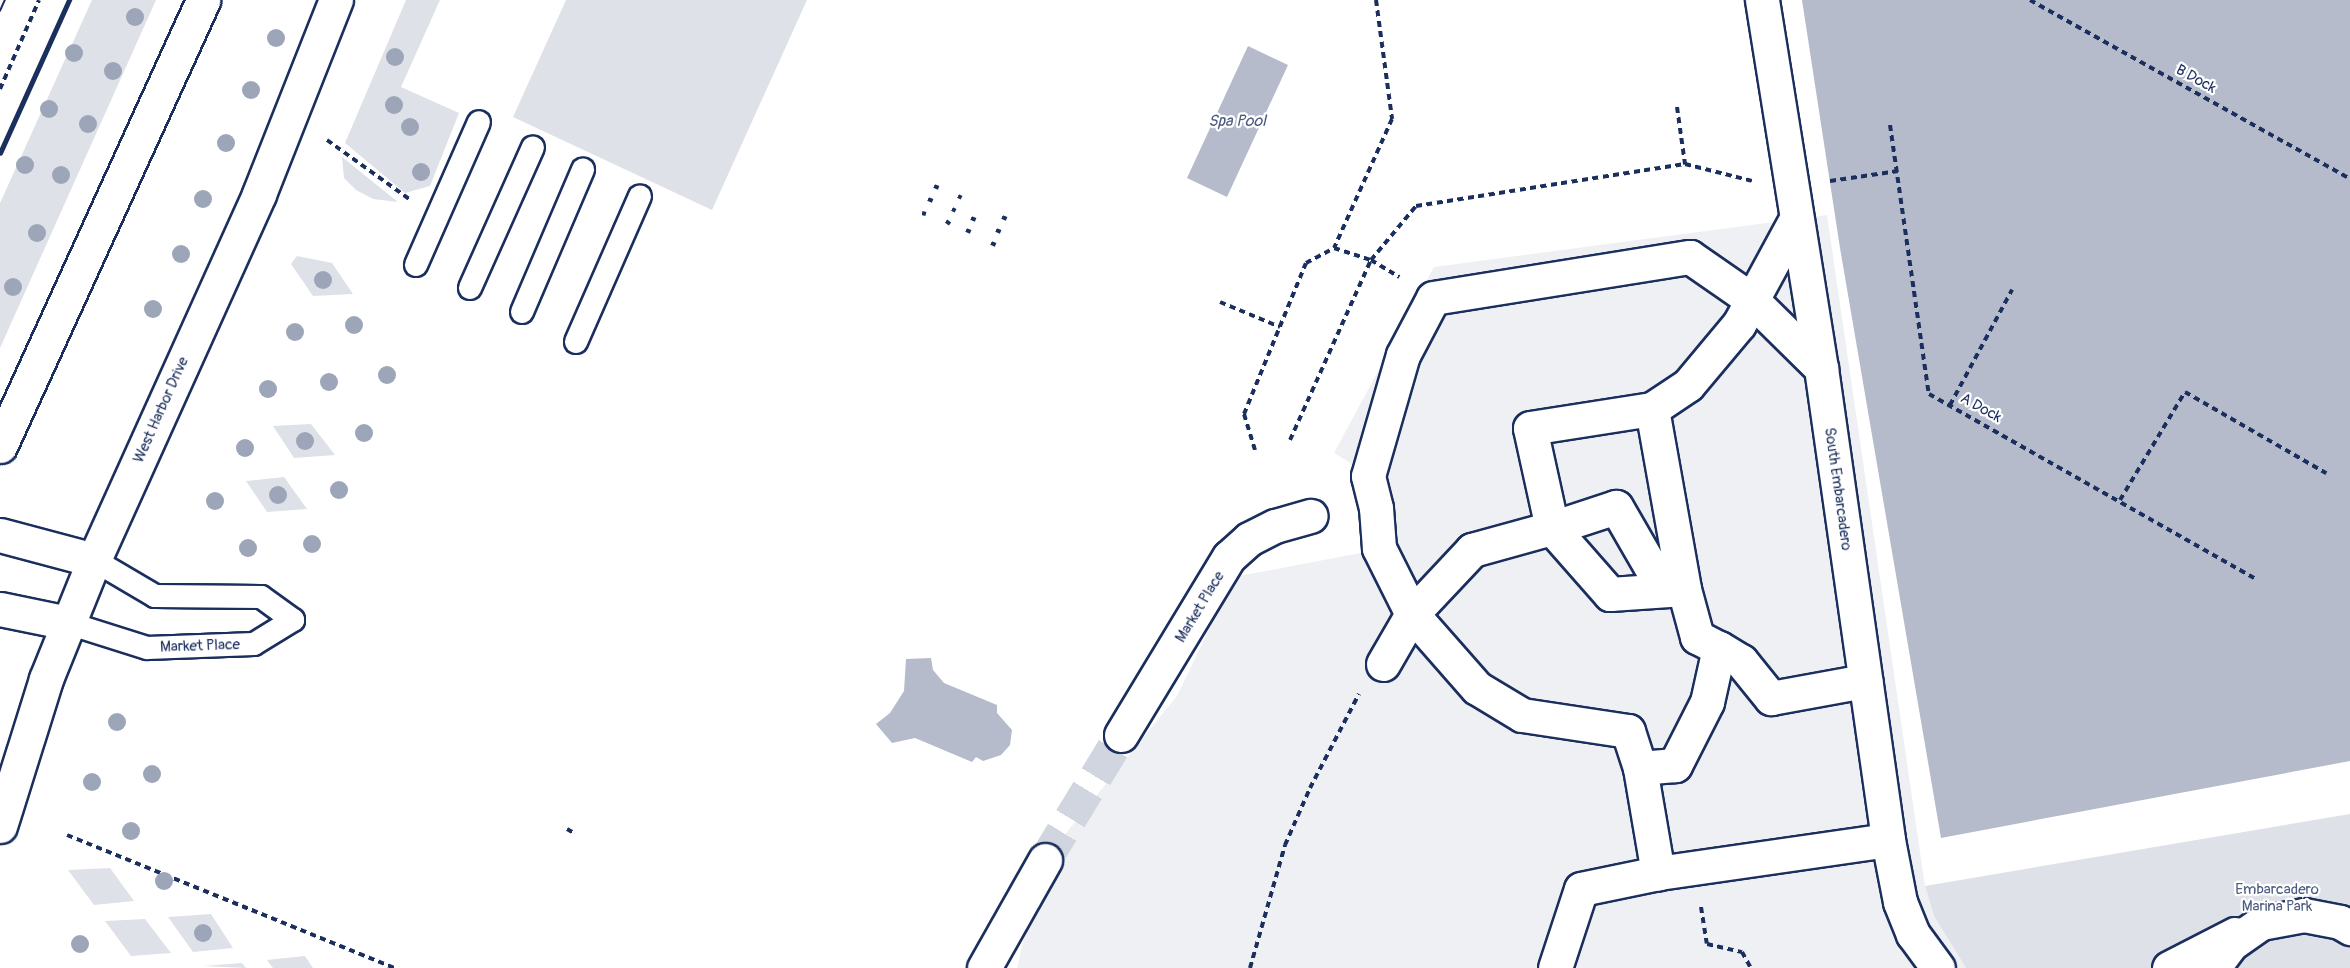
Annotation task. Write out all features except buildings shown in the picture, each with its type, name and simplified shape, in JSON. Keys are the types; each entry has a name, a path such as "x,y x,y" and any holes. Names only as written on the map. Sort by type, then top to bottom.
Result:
{"street":[{"path":"0,446 203,0"},
{"name":"West Harbor Drive","path":"0,826 33,717 68,623 94,560 259,194 336,0"},
{"name":"South Embarcadero","path":"1761,0 1821,368 1888,840 1904,913 1913,934 1938,968"},
{"path":"1674,590 1610,594 1552,528 1530,428 1652,409 1688,385 1739,324 1752,300 1793,205"},
{"path":"1658,873 1640,768 1628,731 1522,715 1477,688 1412,614 1379,548 1376,508 1368,476 1403,355 1433,298 1690,257 1752,300 1821,368"},
{"path":"1652,409 1674,590"},
{"path":"1383,664 1412,614 1472,550 1552,528 1616,507 1674,590 1697,637 1741,661 1771,698 1865,681"},
{"name":"Market Place","path":"1120,735 1229,557 1249,539 1275,526 1311,516"},
{"path":"0,535 94,560"},
{"path":"0,609 68,623"},
{"path":"1640,768 1675,765 1707,702 1719,648"},
{"path":"1555,968 1581,889 1694,867 1888,840"},
{"path":"984,968 1044,860"},
{"path":"2169,968 2261,923 2304,915 2340,922 2350,928"},
{"path":"2212,968 2231,944 2261,923"}],"lane":[{"path":"416,265 478,122"},
{"path":"470,288 533,147"},
{"path":"522,312 583,170"},
{"path":"576,342 640,196"},
{"name":"Market Place","path":"68,623 147,648 254,644 292,620 261,597 155,596 94,560"}],"path":[{"path":"0,88 39,0"},
{"path":"1255,450 1244,414 1306,263 1334,248 1392,119 1376,0"},
{"name":"B Dock","path":"2030,0 2350,179"},
{"path":"1677,107 1685,164"},
{"name":"A Dock","path":"1890,125 1929,394 2256,579"},
{"path":"327,140 419,206"},
{"path":"1290,440 1371,260 1416,206 1685,164 1793,205"},
{"path":"1829,181 1898,171"},
{"path":"1334,248 1371,260 1433,298"},
{"path":"1950,405 2012,290"},
{"path":"1220,302 1280,327"},
{"path":"2120,500 2185,393 2326,473"},
{"path":"1250,968 1285,845 1310,788 1359,693"},
{"path":"567,829 574,833"},
{"path":"68,835 394,968"},
{"path":"1694,867 1707,944 1742,952 1751,968"}],"shaded area":[{"path":"1827,215 1925,886 1934,916 1966,968 1017,968 1041,864 1177,696 1234,577 1371,551 1359,475 1349,462 1334,453 1434,267"}],"green space":[{"path":"92,0 156,0 0,348 0,203"},
{"path":"406,0 440,0 401,87 459,113 430,186 405,193 345,143"},
{"path":"566,0 807,0 712,210 513,117"},
{"path":"342,157 398,202 373,199 356,190 344,178"},
{"path":"297,256 332,263 353,294 313,296 291,264"},
{"path":"311,424 335,455 294,458 273,426"},
{"path":"284,477 307,509 267,512 246,481"},
{"name":"Embarcadero Marina Park","path":"2350,814 2350,968 1966,968 1934,916 1925,886"},
{"path":"110,868 134,901 94,905 68,870"},
{"path":"211,914 233,948 193,952 168,917"},
{"path":"145,919 171,953 131,956 105,921"},
{"path":"305,956 313,968 273,968 267,960"},
{"path":"242,963 246,968 204,966"}],"water":[{"path":"1802,0 2350,0 2350,761 1941,838 1840,248"},
{"name":"Spa Pool","path":"1248,46 1288,65 1227,197 1187,178"},
{"path":"931,658 933,670 944,683 997,705 997,713 1012,730 1010,745 1001,755 983,761 976,757 972,762 915,738 892,743 876,724 890,713 904,691 906,659"}],"tunnel":[{"path":"1045,860 1121,735"}],"tram line":[{"path":"0,11 5,0"}],"railway":[{"path":"0,153 69,0"}]}
